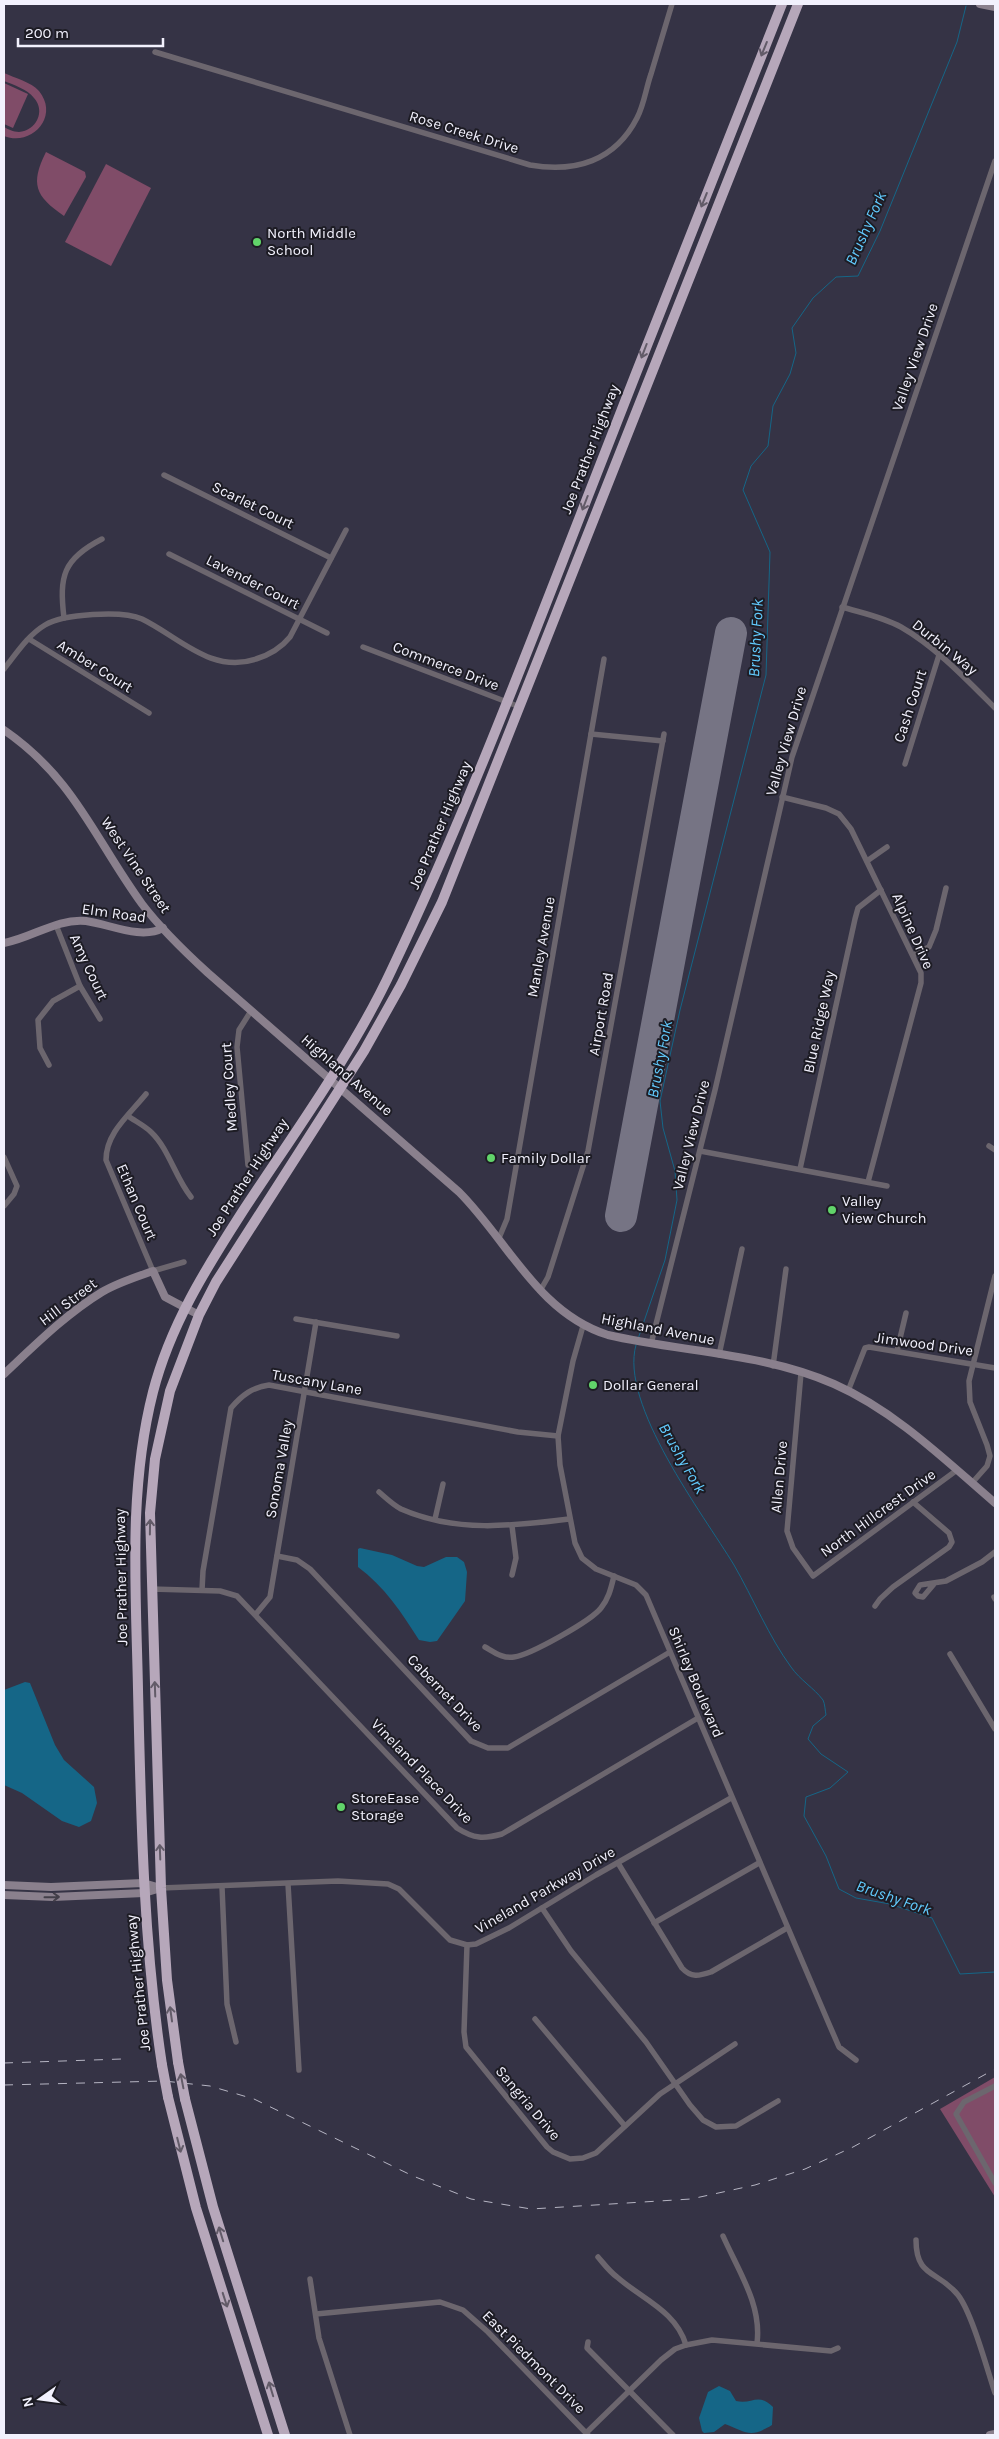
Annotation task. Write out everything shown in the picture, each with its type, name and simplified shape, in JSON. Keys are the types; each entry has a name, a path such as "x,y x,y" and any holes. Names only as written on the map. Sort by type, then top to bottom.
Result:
{"highway":[{"name":"Joe Prather Highway","path":"268,2435 196,2208 168,2097 162,2065 143,1888 134,1526 136,1487 142,1441 165,1352 184,1308 224,1241 366,1019 392,970 442,862 782,4"},
{"name":"Joe Prather Highway","path":"285,2435 213,2207 185,2100 167,1980 161,1888 151,1589 150,1513 158,1442 176,1375 199,1315 230,1258 341,1088 382,1020 423,942 463,852 798,4"}],"main road":[{"path":"980,4 995,7"},
{"name":"West Vine Street","path":"4,730 35,754 59,778 87,816 142,904 162,928 202,968 251,1011"},
{"name":"Elm Road","path":"4,943 56,925 78,921 132,931 152,932 162,928"},
{"name":"Highland Avenue","path":"251,1011 452,1185 473,1205 540,1291 562,1312 583,1326 629,1340 719,1355 802,1372 848,1391 899,1422 995,1503"},
{"path":"152,1272 165,1297 199,1315"},
{"name":"Hill Street","path":"4,1374 62,1321 86,1303 111,1287 152,1272"},
{"path":"4,1885 161,1888"},
{"path":"4,1895 53,1897 143,1888"},
{"path":"990,2435 995,2434"}],"street":[{"name":"Rose Creek Drive","path":"155,52 530,165 549,168 577,166 602,157 616,147 638,118 672,4"},
{"name":"Valley View Drive","path":"648,1343 700,1151 782,797 798,736 995,161"},
{"name":"Scarlet Court","path":"164,475 332,558"},
{"path":"4,670 29,639 48,623 64,618 122,614 135,616 215,660 230,663 252,661 271,653 286,642 346,530"},
{"path":"64,618 63,584 66,568 73,560 102,539"},
{"name":"Lavender Court","path":"169,554 327,633"},
{"name":"Durbin Way","path":"842,607 902,627 940,656 995,708"},
{"name":"Amber Court","path":"29,639 149,712"},
{"name":"Commerce Drive","path":"363,647 520,707"},
{"name":"Cash Court","path":"905,764 940,656"},
{"name":"Manley Avenue","path":"499,1238 507,1219 604,658"},
{"name":"Airport Road","path":"540,1291 548,1277 588,1152 664,738 591,734"},
{"name":"Alpine Drive","path":"782,797 826,808 839,814 851,829 921,973 921,983 868,1182"},
{"path":"867,861 887,847"},
{"path":"913,955 928,947 936,930 946,888"},
{"name":"Blue Ridge Way","path":"800,1169 858,908 881,890"},
{"name":"Amy Court","path":"56,925 80,986 100,1019"},
{"path":"48,1065 38,1038 38,1020 53,1000 80,986"},
{"name":"Medley Court","path":"248,1165 237,1047 239,1030 251,1011"},
{"name":"Ethan Court","path":"146,1094 106,1146 106,1160 152,1272"},
{"path":"128,1116 151,1132 164,1148 180,1183 191,1197"},
{"path":"989,1146 995,1150"},
{"path":"700,1151 887,1186"},
{"path":"4,1158 17,1186 14,1194 4,1206"},
{"path":"719,1355 742,1249"},
{"path":"152,1272 184,1262"},
{"path":"774,1366 786,1268"},
{"path":"989,1462 988,1445 968,1395 972,1364 995,1276"},
{"path":"897,1351 906,1313"},
{"path":"296,1319 397,1336"},
{"name":"Sonoma Valley","path":"256,1614 270,1597 316,1322"},
{"name":"Shirley Boulevard","path":"583,1326 558,1436 560,1465 575,1543 582,1558 596,1569 636,1584 646,1595 731,1798 839,2047 856,2060"},
{"name":"Jimwood Drive","path":"848,1391 865,1348 869,1347 995,1368"},
{"name":"Allen Drive","path":"802,1372 787,1531 792,1548 812,1576"},
{"name":"Tuscany Lane","path":"202,1590 203,1571 231,1408 239,1399 259,1386 269,1385 518,1432 558,1436"},
{"path":"972,1483 989,1462 995,1458"},
{"name":"North Hillcrest Drive","path":"812,1576 957,1470"},
{"path":"435,1519 443,1484"},
{"path":"379,1492 399,1508 435,1519 482,1527 512,1526 570,1519"},
{"path":"875,1606 884,1595 949,1547 952,1542 949,1533 913,1502"},
{"path":"512,1526 516,1558 512,1575"},
{"path":"934,1584 950,1579 982,1562 995,1552"},
{"name":"Cabernet Drive","path":"277,1556 297,1560 310,1568 471,1741 488,1748 508,1748 670,1652"},
{"path":"485,1646 498,1655 511,1658 527,1655 592,1617 609,1596 614,1576"},
{"name":"Vineland Place Drive","path":"151,1589 220,1591 237,1596 458,1828 469,1836 484,1839 502,1834 698,1718"},
{"path":"950,1654 995,1729"},
{"name":"Vineland Parkway Drive","path":"161,1888 338,1881 388,1884 399,1889 442,1935 450,1940 467,1945 486,1941 731,1798"},
{"path":"618,1863 682,1968 693,1976 711,1972 787,1928"},
{"path":"654,1923 760,1863"},
{"path":"288,1884 298,2070"},
{"path":"222,1887 228,2004 236,2042"},
{"path":"542,1908 571,1951 646,2042 696,2114 708,2124 716,2127 740,2125 778,2101"},
{"name":"Sangria Drive","path":"467,1945 464,2032 466,2047 547,2147 553,2152 570,2159 583,2158 596,2153 660,2094 734,2044"},
{"path":"535,2019 625,2126"},
{"path":"995,2086 964,2102 956,2114 995,2183"},
{"path":"723,2236 757,2310 758,2343"},
{"path":"916,2240 916,2254 920,2264 946,2283 961,2300 995,2393"},
{"path":"598,2257 616,2277 668,2314 682,2330 686,2344"},
{"path":"310,2279 319,2338 350,2435"},
{"name":"East Piedmont Drive","path":"316,2314 440,2302 463,2310 488,2332 587,2434"},
{"path":"587,2434 661,2360 675,2349 686,2344 712,2340 831,2351 838,2348"},
{"path":"588,2342 587,2348 599,2362 672,2435"}],"shaded area":[{"path":"4,73 32,85 39,91 45,101 46,111 40,127 24,137 4,136 4,127 13,131 25,131 37,120 39,109 34,98 28,92 4,81"},
{"path":"4,83 28,94 13,128 4,124"},
{"path":"46,152 85,172 86,177 64,216 47,202 38,188 38,173"},
{"path":"106,164 151,188 111,266 65,242"},
{"path":"995,2077 995,2197 940,2109"}],"water":[{"path":"358,1549 392,1555 417,1566 424,1567 446,1557 457,1557 464,1562 467,1572 465,1601 437,1641 419,1640 384,1591 358,1567"},
{"path":"25,1682 30,1683 55,1745 64,1760 94,1787 97,1803 91,1821 79,1827 62,1821 22,1793 4,1785 4,1690"},
{"path":"719,2386 730,2391 736,2401 763,2400 768,2403 773,2407 772,2425 758,2432 748,2433 725,2424 714,2432 704,2433 699,2418 708,2392"}],"waterway":[{"name":"Brushy Fork","path":"638,1339 665,1260 677,1200 675,1171 663,1128 660,1101 680,1010 766,675 770,552 743,490 751,466 768,446 773,406 790,374 796,353 792,328 813,298 836,277 858,276 880,231 957,42 966,6"},
{"name":"Brushy Fork","path":"636,1345 634,1369 640,1397 651,1427 667,1458 734,1565 783,1655 795,1672 824,1702 826,1715 813,1726 808,1739 821,1754 848,1772 830,1788 806,1797 804,1816 826,1856 839,1889 856,1898 890,1904 932,1918 960,1974 995,1972"}],"runway":[{"path":"621,1216 731,633"}],"railway":[{"path":"4,2063 122,2059"},
{"path":"4,2085 164,2081 210,2086 254,2099 413,2176 471,2199 531,2209 691,2199 755,2185 805,2169 853,2147 995,2069"}],"place":[{"name":"North Middle School","path":"257,242"},
{"name":"Family Dollar","path":"491,1158"},
{"name":"Valley View Church","path":"832,1210"},
{"name":"Dollar General","path":"593,1385"},
{"name":"StoreEase Storage","path":"341,1807"}]}
